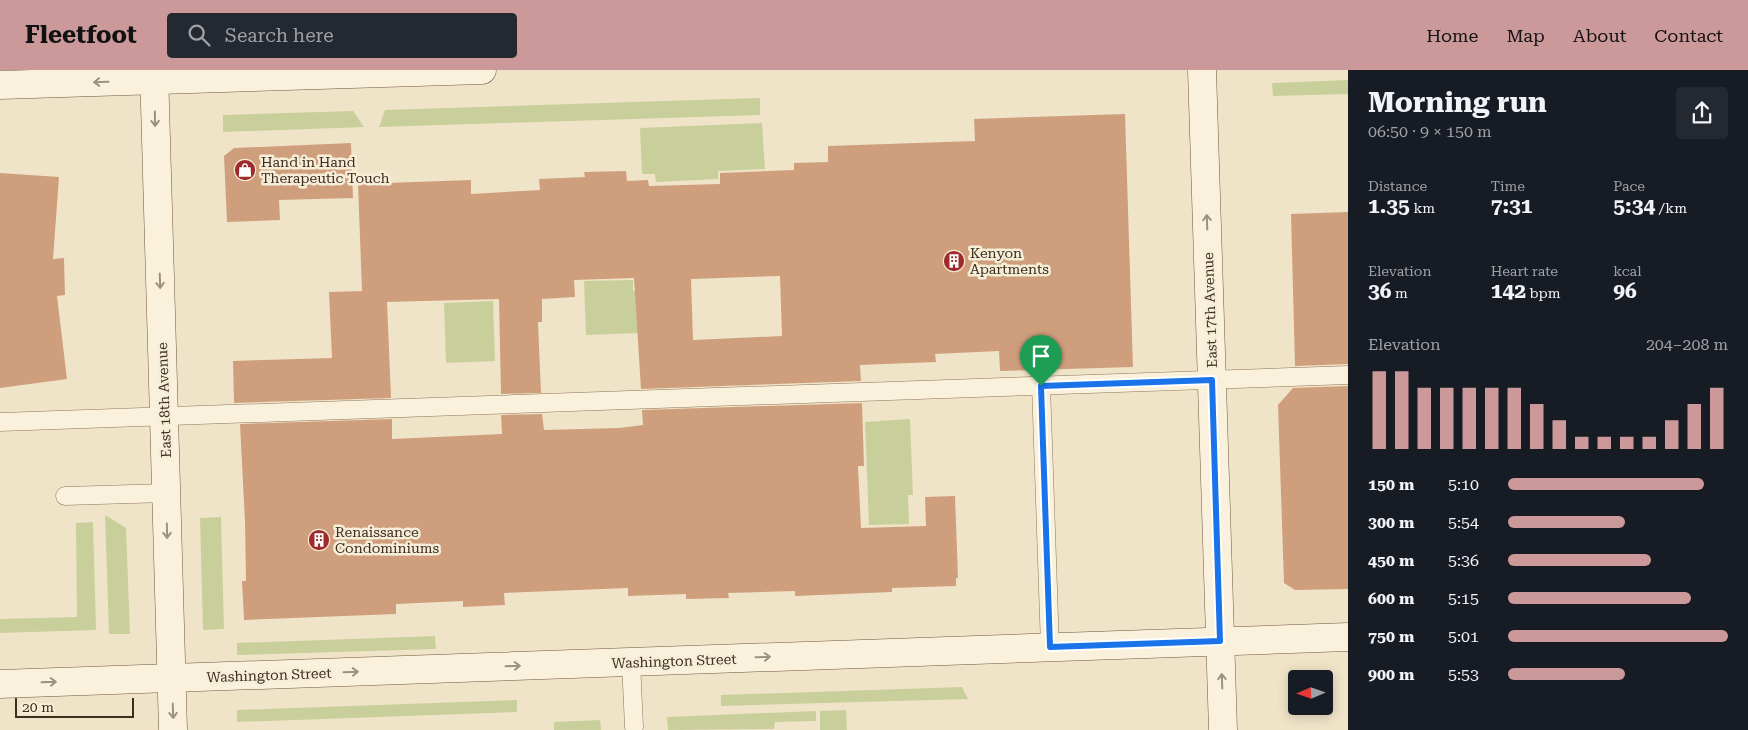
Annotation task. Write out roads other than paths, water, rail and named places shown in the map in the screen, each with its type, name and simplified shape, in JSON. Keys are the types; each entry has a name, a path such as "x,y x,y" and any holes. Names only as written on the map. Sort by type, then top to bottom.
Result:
{"street":[{"path":"0,85 154,75 482,70"},
{"name":"East 17th Avenue","path":"1202,70 1223,730"},
{"name":"East 18th Avenue","path":"154,75 173,730"},
{"name":"Washington Street","path":"0,684 1348,637"}],"lane":[{"path":"0,422 1348,375"},
{"path":"1041,386 1050,647"},
{"path":"66,496 166,493"},
{"path":"631,662 634,728"}],"place":[{"name":"Hand in Hand Therapeutic Touch","path":"245,170"},
{"name":"Kenyon Apartments","path":"954,261"},
{"name":"Renaissance Condominiums","path":"319,540"}]}
